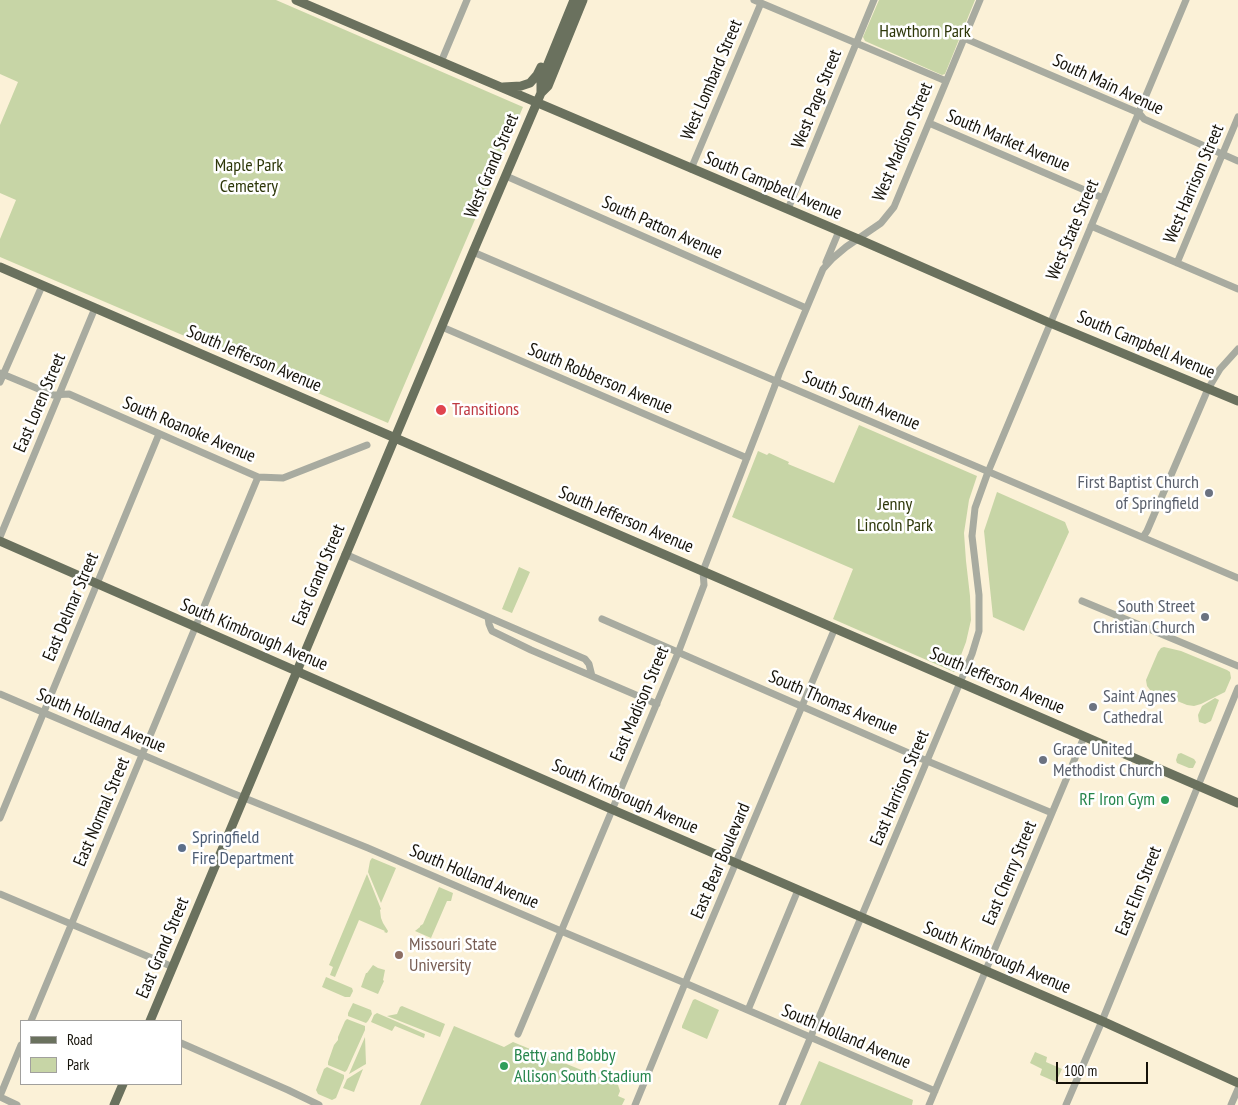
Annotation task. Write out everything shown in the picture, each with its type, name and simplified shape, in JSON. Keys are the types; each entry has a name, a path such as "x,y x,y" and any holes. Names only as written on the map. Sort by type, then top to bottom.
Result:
{"main road":[{"name":"South Campbell Avenue","path":"296,0 788,209 1050,323 1238,401"},
{"name":"West Grand Street","path":"473,252 537,103 541,93 541,81 574,0"},
{"name":"West Grand Street","path":"541,93 548,86 583,0"},
{"path":"500,87 521,86 530,83 537,76 547,52 554,47"},
{"name":"East Grand Street","path":"150,1020 473,252"},
{"name":"South Jefferson Avenue","path":"0,268 395,437 1238,803"},
{"name":"South Kimbrough Avenue","path":"0,542 1102,1021 1238,1083"},
{"path":"114,1105 123,1085"}],"street":[{"path":"441,62 467,0"},
{"name":"West Page Street","path":"788,209 874,0"},
{"name":"West Madison Street","path":"777,382 823,270 846,247 881,223 894,207 980,0"},
{"name":"West State Street","path":"988,472 1186,0"},
{"name":"South Market Avenue","path":"758,1 946,81"},
{"name":"West Lombard Street","path":"692,169 758,1"},
{"name":"South Main Avenue","path":"964,38 1139,113 1144,119 1238,161"},
{"name":"West Harrison Street","path":"1177,263 1238,117"},
{"name":"South Market Avenue","path":"929,123 1102,198"},
{"name":"South Patton Avenue","path":"506,176 806,308"},
{"path":"1091,226 1238,289"},
{"path":"823,270 838,231"},
{"name":"South South Avenue","path":"473,252 1238,578"},
{"path":"0,382 42,286"},
{"name":"East Loren Street","path":"0,537 95,308"},
{"name":"South Robberson Avenue","path":"442,327 747,458"},
{"path":"1143,538 1148,531 1208,389 1220,369 1238,349"},
{"name":"South Roanoke Avenue","path":"2,374 53,395 69,394 258,477 283,478 367,445"},
{"name":"East Madison Street","path":"518,1034 678,653 704,585 703,571 777,382"},
{"name":"East Delmar Street","path":"0,818 159,434"},
{"name":"East Harrison Street","path":"782,1105 972,654 979,632 979,595 972,536 975,508 988,472"},
{"name":"East Normal Street","path":"31,1020 258,477"},
{"path":"345,554 585,659 589,664 592,676"},
{"path":"1082,601 1238,666"},
{"path":"488,617 488,624 492,631 531,650 657,704"},
{"name":"South Thomas Avenue","path":"602,619 927,761 1052,813"},
{"name":"East Bear Boulevard","path":"635,1105 835,628"},
{"name":"East Elm Street","path":"1066,1105 1238,688"},
{"name":"South Holland Avenue","path":"0,694 244,798 368,848 935,1092"},
{"name":"East Cherry Street","path":"929,1105 1084,737"},
{"path":"748,1010 798,890"},
{"path":"0,894 174,967"},
{"path":"182,1044 320,1105"},
{"path":"17,1105 0,1097 20,1047"},
{"path":"1231,1105 1238,1089"}],"green space":[{"name":"Maple Park Cemetery","path":"0,0 276,0 523,107 388,423 0,257 0,239 16,200 0,193 0,125 18,82 0,74"},
{"name":"Hawthorn Park","path":"879,0 975,0 945,74 942,75 865,41 863,37"},
{"name":"Jenny Lincoln Park","path":"859,425 977,476 969,500 964,533 971,620 966,642 954,672 833,619 853,569 732,517 758,451 767,455 769,453 789,462 788,464 834,483"},
{"path":"997,492 1065,522 1069,532 1024,631 993,617 984,531"},
{"path":"519,567 530,572 512,613 502,609"},
{"path":"1164,647 1181,651 1230,672 1231,678 1225,692 1194,706 1150,690 1146,680 1158,652"},
{"path":"1215,698 1219,700 1211,721 1205,724 1199,722 1198,715 1202,706"},
{"path":"1181,753 1194,759 1196,762 1193,768 1177,763 1178,754"},
{"path":"372,858 396,868 381,903 368,872"},
{"path":"367,874 381,909 381,918 388,931 387,933 384,932 359,920 335,977 330,975 333,967 329,965"},
{"path":"439,887 453,893 451,901 447,901 431,938 415,931 423,924"},
{"path":"373,965 385,970 384,981 378,994 361,987 366,973"},
{"path":"326,977 352,988 353,991 350,997 345,997 322,987"},
{"path":"695,999 719,1010 707,1039 682,1028"},
{"path":"353,1003 371,1010 372,1014 366,1023 348,1016"},
{"path":"402,1006 445,1024 440,1037 387,1016 397,1014"},
{"path":"377,1013 425,1034 424,1038 395,1026 392,1031 371,1022"},
{"path":"347,1019 365,1026 365,1030 345,1072 328,1065 328,1062"},
{"name":"Betty and Bobby Allison South Stadium","path":"454,1026 504,1047 513,1042 618,1085 620,1091 618,1096 625,1099 622,1105 420,1105"},
{"path":"365,1037 366,1064 349,1074"},
{"path":"1035,1052 1047,1057 1046,1062 1062,1069 1056,1082 1040,1075 1042,1069 1030,1063"},
{"path":"819,1061 913,1100 912,1105 800,1105"},
{"path":"327,1067 344,1075 336,1098 332,1100 318,1094 316,1090 324,1069"},
{"path":"363,1069 354,1092 343,1088 347,1079"}],"place":[{"name":"Transitions","path":"441,410"},
{"name":"First Baptist Church of Springfield","path":"1209,493"},
{"name":"South Street Christian Church","path":"1205,617"},
{"name":"Saint Agnes Cathedral","path":"1093,707"},
{"name":"Grace United Methodist Church","path":"1043,760"},
{"name":"RF Iron Gym","path":"1165,800"},
{"name":"Springfield Fire Department","path":"182,848"},
{"name":"Missouri State University","path":"399,955"},
{"name":"Betty and Bobby Allison South Stadium","path":"504,1066"}]}
